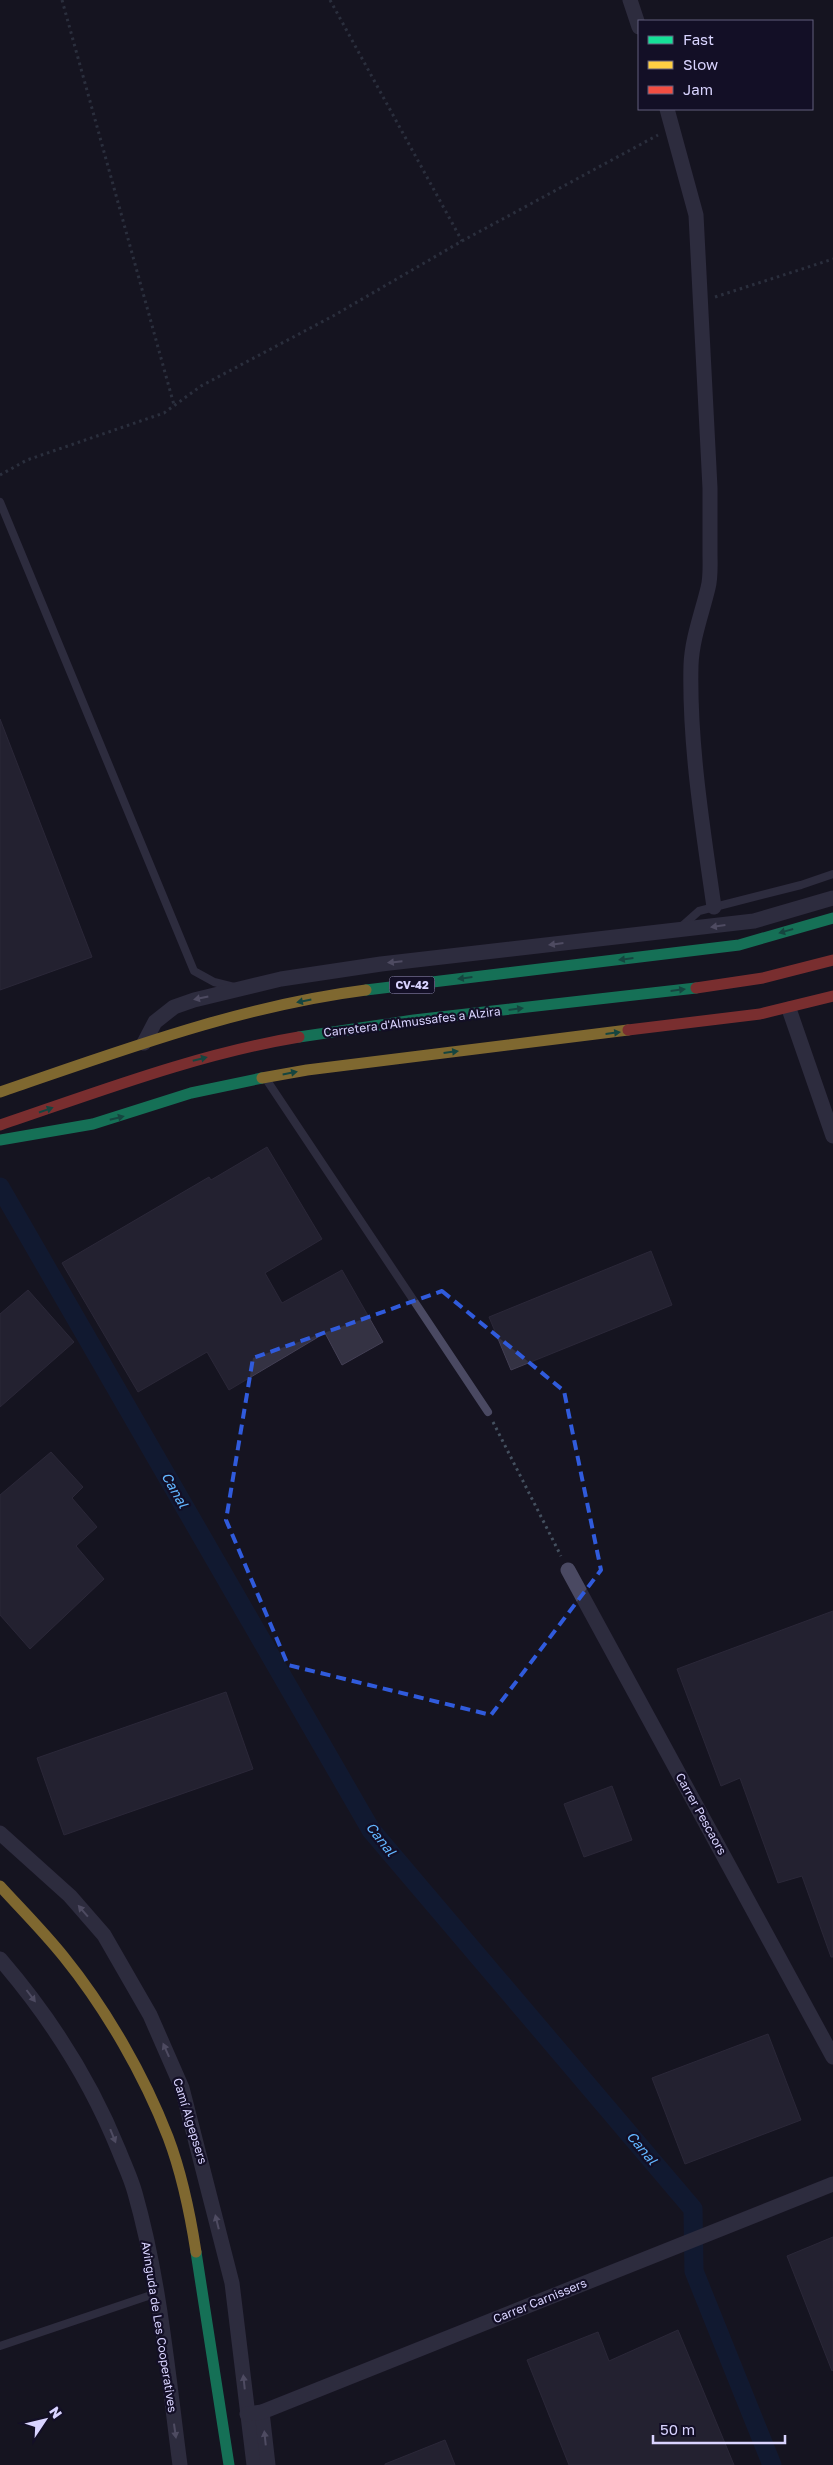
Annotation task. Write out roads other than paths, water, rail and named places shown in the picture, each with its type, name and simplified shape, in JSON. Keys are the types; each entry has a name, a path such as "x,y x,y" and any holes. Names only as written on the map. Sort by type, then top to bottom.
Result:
{"main road":[{"name":"CV-42","path":"0,1092 144,1043 262,1009 337,994 739,945 833,918"},
{"name":"Carretera d'Almussafes a Alzira","path":"0,1125 193,1060 270,1041 338,1030 732,984 800,972 833,960"},
{"path":"0,1140 32,1133 78,1128 125,1116 190,1093 316,1069 626,1032 789,1009 833,996"},
{"path":"0,1886 64,1957 104,2015 138,2071 168,2138 189,2210 229,2465"}],"street":[{"path":"630,0 638,23"},
{"path":"668,110 696,215 702,301 710,553 709,585 697,630 691,664 703,828 714,907"},
{"path":"144,1043 155,1022 174,1007 194,1000 281,979 381,964 754,921 833,898"},
{"path":"789,1009 833,1136"},
{"name":"Carrer Pescaors","path":"568,1570 833,2057"},
{"name":"Camí Algepsers","path":"0,1834 70,1896 104,1935 150,2015 182,2088 195,2132 232,2283 254,2465"},
{"name":"Avinguda de Les Cooperatives","path":"0,1959 32,1995 77,2062 104,2114 135,2192 156,2293 180,2465"},
{"name":"Carrer Carnissers","path":"247,2414 262,2412 833,2184"},
{"path":"262,2412 268,2465"}],"lane":[{"path":"0,502 194,970 214,982 243,989"},
{"path":"677,931 699,912 833,874"},
{"path":"265,1078 488,1412"},
{"path":"0,2346 156,2293"}],"waterway":[{"name":"Canal","path":"0,1187 371,1830 693,2209 694,2271 772,2465"}]}
